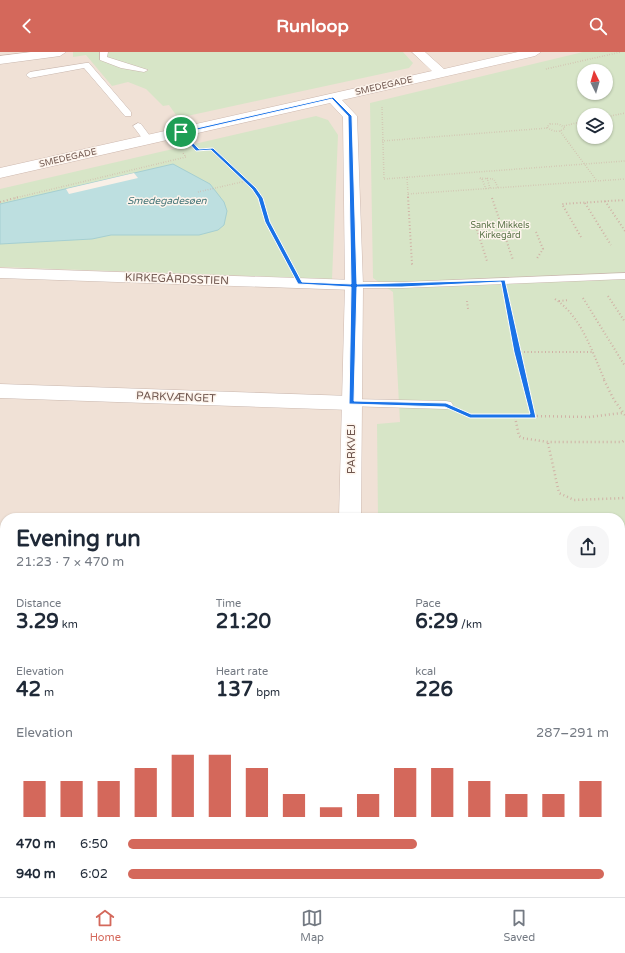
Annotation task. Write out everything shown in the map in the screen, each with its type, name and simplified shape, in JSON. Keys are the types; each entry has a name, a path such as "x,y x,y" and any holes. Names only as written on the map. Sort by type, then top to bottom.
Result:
{"street":[{"path":"0,60 60,52"},
{"path":"418,52 441,73"},
{"name":"SMEDEGADE","path":"0,173 534,52"},
{"name":"PARKVEJ","path":"333,98 350,116 354,285 350,513"},
{"name":"KIRKEGÅRDSSTIEN","path":"0,273 354,285"},
{"name":"PARKVÆNGET","path":"0,391 351,403"}],"lane":[{"path":"104,52 103,58 124,66 144,70"},
{"path":"30,75 86,65 128,114"},
{"path":"138,126 148,140"},
{"path":"354,285 402,285 503,281 527,275 625,276"},
{"path":"351,403 446,405"}],"path":[{"path":"540,71 621,52"},
{"path":"388,106 381,108 384,178 625,161"},
{"path":"613,116 625,113"},
{"path":"548,128 548,125 552,124 563,126 577,123"},
{"path":"560,131 564,130 563,126"},
{"path":"382,141 548,128 560,131 597,181"},
{"path":"181,132 198,150"},
{"path":"0,202 186,158 182,153 212,149 254,188 261,198 268,222 300,283"},
{"path":"406,177 412,264 419,264"},
{"path":"486,189 482,179 479,178 494,179 498,188"},
{"path":"487,178 490,188"},
{"path":"408,194 625,179"},
{"path":"198,192 246,181"},
{"path":"446,405 470,416 576,418 624,414 606,386 584,332 572,314 559,301 540,294 527,275 513,260 492,198"},
{"path":"581,237 562,204 625,200"},
{"path":"605,202 625,231"},
{"path":"585,203 611,245"},
{"path":"475,223 486,262 493,261"},
{"path":"527,275 543,250 536,232"},
{"path":"506,261 513,260"},
{"path":"503,281 517,352 533,416"},
{"path":"608,296 625,322"},
{"path":"583,298 625,366"},
{"path":"517,352 592,352"},
{"path":"515,417 519,436 522,438 548,442 622,442 625,440"},
{"path":"548,442 559,493 574,500 625,498"}],"shaded area":[{"path":"0,52 625,52 625,513 0,513"}],"green space":[{"path":"73,52 403,52 413,63 409,68 178,118 169,105 163,106 146,89 128,82 112,86 86,55 73,57"},
{"name":"Sankt Mikkels Kirkegård","path":"583,52 625,52 625,513 378,513 377,424 400,422 393,292 373,278 370,103"},
{"path":"316,116 328,120 338,135 332,279 0,267 0,189"}],"water":[{"name":"Smedegadesøen","path":"173,164 210,184 224,202 227,211 224,225 218,230 199,235 111,235 92,239 0,244 0,204"}],"pier":[{"path":"134,173 138,178 69,194 66,189"}],"route":[{"path":"181,132 198,150 212,149 254,188 261,198 268,222 300,283 354,285 351,403 446,405 470,416 533,416 517,352 503,281 402,285 354,285 350,116 333,98 181,132"}]}
